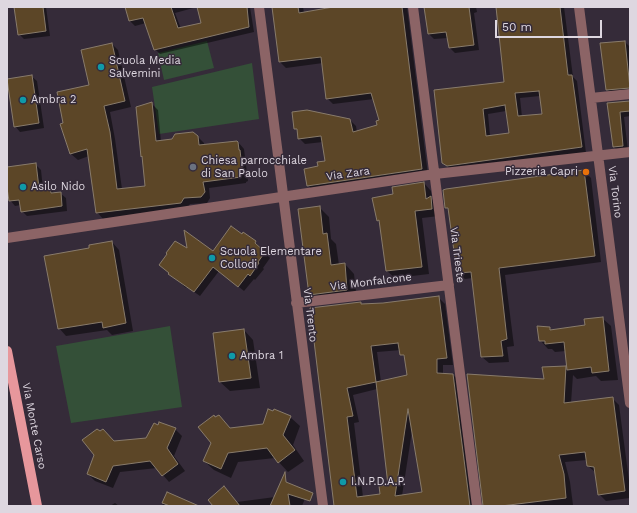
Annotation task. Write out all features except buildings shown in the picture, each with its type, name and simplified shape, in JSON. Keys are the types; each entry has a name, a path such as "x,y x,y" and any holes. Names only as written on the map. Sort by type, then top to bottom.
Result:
{"main road":[{"name":"Via Monte Carso","path":"7,350 37,506"}],"street":[{"name":"Via Trento","path":"259,7 323,506"},
{"name":"Via Trieste","path":"413,7 477,506"},
{"name":"Via Torino","path":"579,7 630,403"},
{"path":"591,98 630,94"},
{"name":"Via Zara","path":"7,238 434,174 630,152"},
{"name":"Via Monfalcone","path":"296,303 449,285"}],"green space":[{"path":"207,41 214,68 164,80 158,53"},
{"path":"252,63 259,119 159,134 152,87"},
{"path":"170,326 182,407 71,423 56,346"}],"place":[{"name":"Scuola Media Salvemini","path":"101,67"},
{"name":"Ambra 2","path":"23,100"},
{"name":"Chiesa parrocchiale di San Paolo","path":"193,167"},
{"name":"Pizzeria Capri","path":"586,172"},
{"name":"Asilo Nido","path":"23,187"},
{"name":"Scuola Elementare Collodi","path":"212,258"},
{"name":"Ambra 1","path":"232,356"},
{"name":"I.N.P.D.A.P.","path":"343,482"}]}
